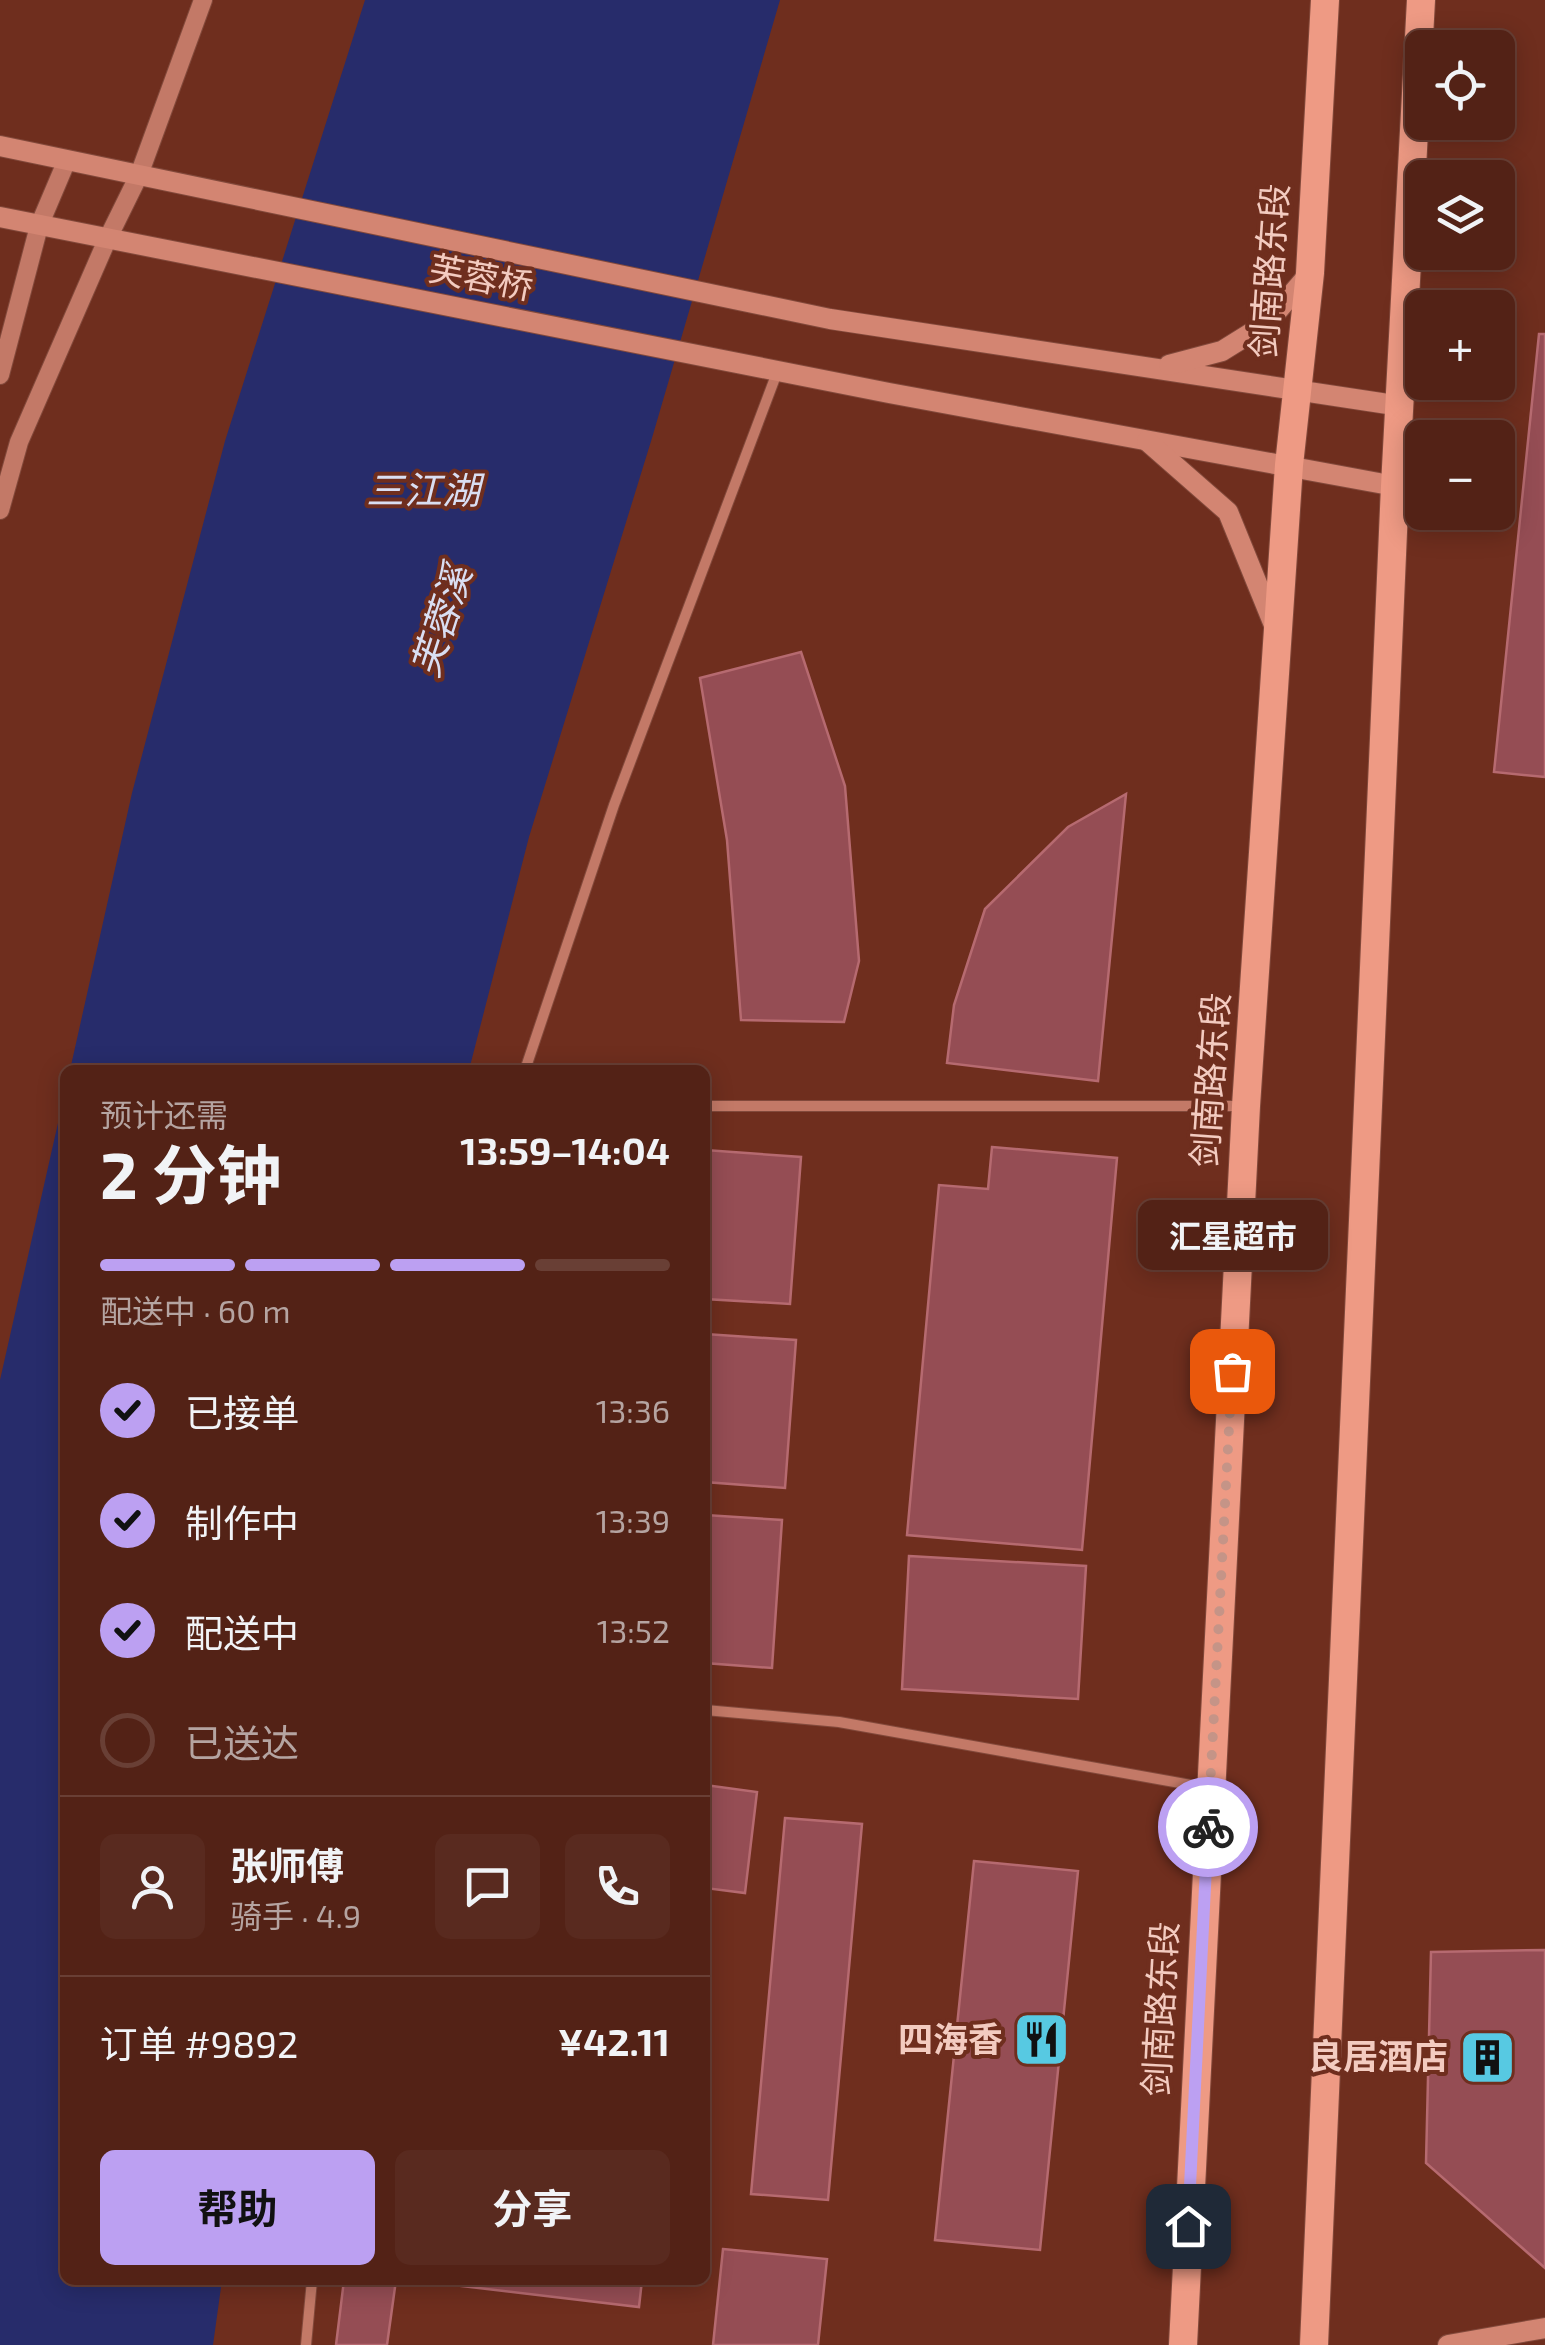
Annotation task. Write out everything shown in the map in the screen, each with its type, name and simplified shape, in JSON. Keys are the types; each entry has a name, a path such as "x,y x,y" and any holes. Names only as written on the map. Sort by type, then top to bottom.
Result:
{"highway":[{"name":"剑南路东段","path":"1183,2345 1246,1106 1289,465 1310,274 1325,0"},
{"path":"1314,2345 1395,486 1420,0"}],"main road":[{"path":"0,146 830,319 1400,406"},
{"name":"芙蓉桥","path":"0,218 1395,486"},
{"path":"1159,368 1222,351 1267,323 1310,274"},
{"path":"1145,439 1228,512 1278,634"},
{"path":"1448,2345 1545,2328"}],"street":[{"path":"0,510 19,442 139,175 202,0"},
{"path":"0,375 39,226 66,160"},
{"path":"528,1065 614,804 778,369"},
{"path":"710,1106 1246,1106"},
{"path":"710,1710 839,1722 1209,1788"},
{"path":"306,2345 312,2285"}],"water":[{"name":"三江湖","path":"365,0 780,0 652,438 529,837 470,1065 71,1065 132,793 225,441"},
{"path":"60,1114 60,2285 221,2285 213,2345 0,2345 0,1380"}],"building":[{"path":"1539,334 1545,334 1545,777 1494,772"},
{"path":"801,652 845,786 859,961 844,1022 741,1020 727,840 700,678"},
{"path":"1126,794 1098,1081 947,1063 954,1005 985,909 1068,827"},
{"path":"992,1147 1117,1158 1082,1550 907,1535 939,1185 988,1189"},
{"path":"710,1150 801,1157 790,1304 710,1299"},
{"path":"710,1334 796,1340 785,1488 710,1482"},
{"path":"710,1515 782,1520 772,1668 710,1663"},
{"path":"909,1556 1086,1566 1078,1699 902,1689"},
{"path":"710,1786 757,1792 745,1893 710,1889"},
{"path":"785,1818 862,1824 828,2200 751,2194"},
{"path":"974,1861 1078,1871 1040,2250 935,2240"},
{"name":"良居酒店","path":"1545,1950 1545,2268 1426,2163 1431,1952"},
{"path":"723,2249 827,2259 818,2345 713,2345"},
{"path":"343,2285 395,2285 387,2345 336,2345"},
{"path":"453,2285 641,2285 639,2307"}],"way so far":[{"path":"1208,1827 1232,1371"}],"place":[{"name":"汇星超市","path":"1232,1371"},
{"name":"四海香","path":"1042,2040"},
{"name":"良居酒店","path":"1487,2057"}],"route":[{"path":"1188,2226 1208,1827"}],"water label":[{"name":"芙蓉溪","path":"442,621"}]}
